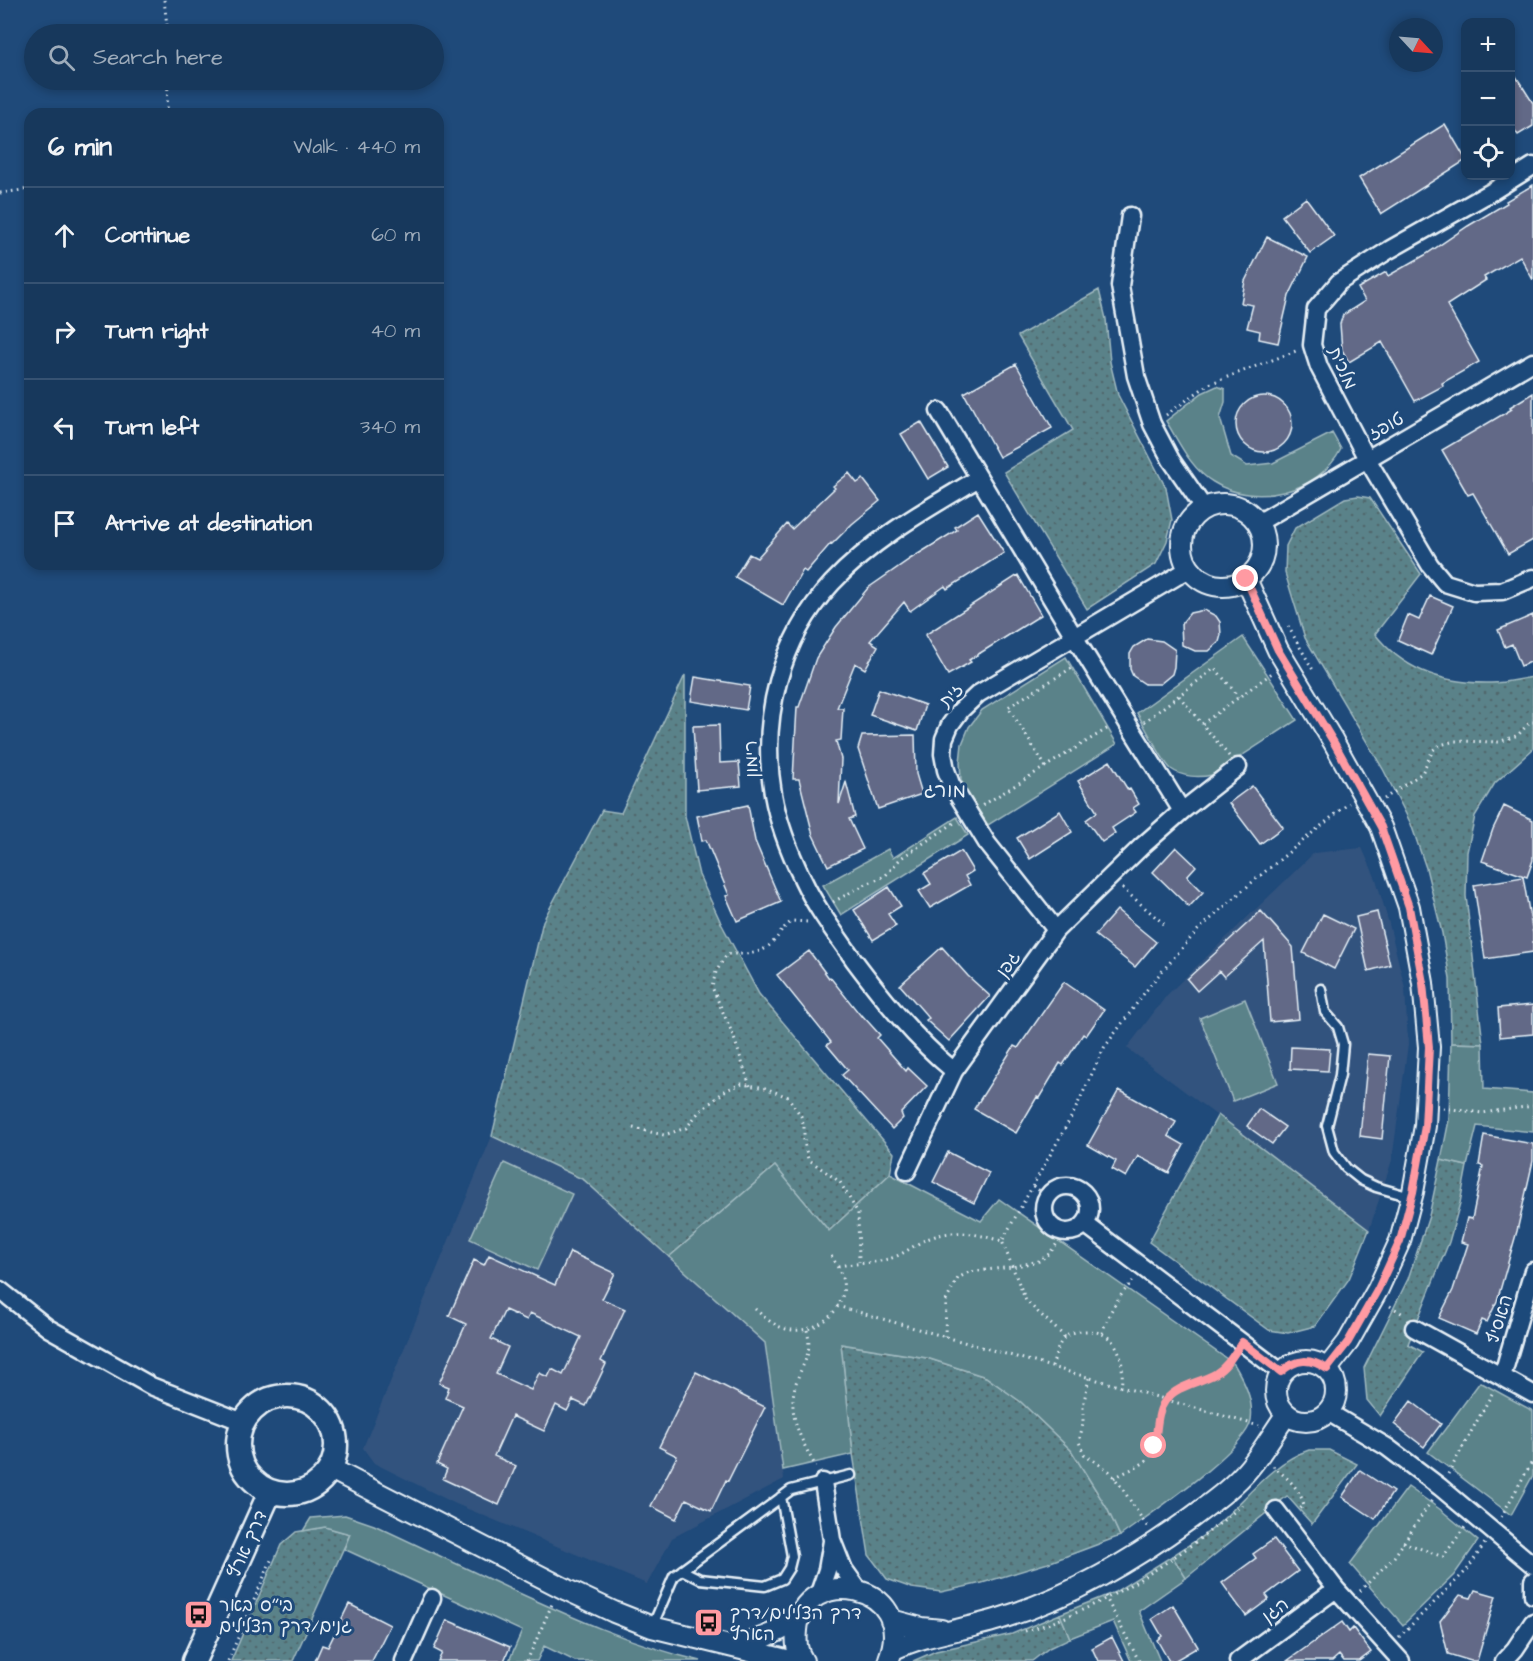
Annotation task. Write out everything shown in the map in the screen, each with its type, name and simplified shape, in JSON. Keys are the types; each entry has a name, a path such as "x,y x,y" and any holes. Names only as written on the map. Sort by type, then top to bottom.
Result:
{"main road":[{"path":"290,1396 308,1400 318,1406 330,1419 336,1435 336,1453 331,1469 311,1489 298,1494 284,1495 270,1492 255,1484 244,1471 238,1455 238,1438 243,1422 260,1403 271,1398 290,1396"},
{"name":"דרך ארץ","path":"194,1661 270,1492"}],"street":[{"name":"מלכית","path":"1533,166 1389,250 1339,282 1316,309 1312,345 1318,367 1367,459 1430,565 1445,583 1474,592 1502,591 1533,578"},
{"path":"1130,216 1120,286 1136,376 1152,424 1171,460 1204,508"},
{"name":"טופז","path":"1258,523 1533,362"},
{"path":"939,411 1074,638 1182,811"},
{"name":"רימון","path":"954,1071 934,1055 881,997 803,882 781,826 773,796 769,764 769,732 774,697 792,640 831,584 900,525 980,478"},
{"path":"1218,504 1231,504 1242,509 1258,523 1264,539 1263,554 1256,569 1246,579 1227,586 1215,585 1201,579 1190,569 1183,552 1183,537 1188,523 1204,508 1218,504"},
{"name":"זית","path":"1056,930 987,843 951,784 943,754 944,739 950,725 961,710 978,694 1190,569"},
{"path":"1246,579 1278,650 1381,827 1409,907 1419,961 1429,1047 1425,1126 1400,1241 1374,1297 1348,1342 1327,1369"},
{"name":"גפן","path":"907,1171 954,1071 1056,930 1108,877 1182,811 1238,767"},
{"path":"1062,1186 1079,1189 1090,1205 1090,1214 1085,1224 1073,1232 1065,1233 1048,1225 1043,1210 1047,1196 1062,1186"},
{"path":"1085,1224 1281,1372"},
{"name":"האסיף","path":"1502,1377 1533,1271"},
{"path":"0,1290 48,1328 151,1386 243,1422"},
{"name":"האסיף","path":"1414,1328 1533,1394"},
{"path":"890,1655 905,1644 947,1631 1000,1619 1049,1601 1114,1570 1157,1542 1213,1502 1249,1468 1281,1423 1315,1420 1328,1412 1335,1398 1336,1387 1327,1369 1316,1361 1306,1360 1289,1365 1281,1372 1276,1382 1275,1393 1281,1423"},
{"path":"1328,1412 1387,1447 1440,1487 1533,1565"},
{"path":"331,1469 560,1586 652,1627 790,1661"},
{"path":"823,1482 832,1540 843,1569 858,1589"},
{"path":"1281,1516 1335,1589 1401,1661"},
{"path":"818,1596 832,1540"},
{"path":"1533,1581 1533,1595"},
{"path":"803,1661 796,1643 797,1625 801,1616 808,1604 818,1596 829,1590 844,1588 858,1589 875,1598 883,1606 891,1620 894,1633 890,1655"},
{"name":"הגן","path":"1238,1661 1335,1589"},
{"path":"404,1661 432,1598"},
{"path":"730,1647 771,1635 787,1627 801,1616"},
{"path":"891,1620 921,1628 947,1631"},
{"path":"1503,1661 1515,1649 1533,1622"}],"lane":[{"path":"1321,989 1325,1012 1338,1027 1343,1044 1340,1075 1327,1126 1334,1152 1346,1168 1362,1180 1376,1187 1411,1197"},
{"path":"652,1627 674,1575 791,1490 851,1475"},
{"path":"682,1570 700,1579 765,1586 782,1579 789,1568 792,1556 781,1497"}],"path":[{"path":"164,0 167,24"},
{"path":"167,108 168,90"},
{"path":"0,193 24,190"},
{"path":"1152,424 1209,384 1312,345"},
{"path":"1046,767 1008,708 1087,659"},
{"path":"1202,724 1286,663"},
{"path":"750,1086 733,1035 712,987 716,972 727,954 757,953 773,942 782,929 792,921 824,916 853,890 885,876 901,858 969,813 1046,767 1179,696 1215,668 1239,697"},
{"path":"1179,696 1238,767"},
{"path":"1065,1337 1026,1301 1002,1241 1074,1112 1104,1048 1151,984 1198,930 1258,877 1366,800 1422,773 1433,750 1440,744 1455,741 1499,742 1518,735 1533,722"},
{"path":"1108,877 1164,924"},
{"path":"633,1128 664,1135 686,1128 699,1112 726,1090 742,1084 765,1088 788,1097 801,1116 808,1159 840,1182 858,1213 859,1262"},
{"path":"1425,1106 1482,1113 1533,1106"},
{"path":"1033,1186 1047,1196"},
{"path":"838,1266 890,1259 921,1242 947,1232 971,1233 1002,1241"},
{"path":"945,1337 946,1301 958,1278 969,1272 1012,1268 1038,1261 1049,1254 1065,1233"},
{"path":"754,1309 771,1323 786,1329 807,1330 822,1324 837,1306 843,1293 843,1281 838,1266 830,1254"},
{"path":"1101,1333 1117,1298 1146,1270"},
{"path":"1374,1297 1406,1316 1414,1328"},
{"path":"837,1306 1166,1399 1281,1423"},
{"path":"807,1330 810,1345 796,1384 795,1427 823,1482"},
{"path":"1052,1367 1065,1337 1076,1331 1101,1333 1114,1344 1122,1356 1121,1387"},
{"path":"1114,1478 1147,1460 1158,1430 1159,1412 1166,1399 1174,1392 1198,1380 1213,1376 1225,1367 1242,1342"},
{"path":"1089,1377 1079,1442 1084,1454 1108,1471 1130,1498 1157,1542"},
{"path":"1347,1602 1374,1579 1394,1557 1440,1487 1502,1377"},
{"path":"1259,1454 1290,1479 1302,1497 1304,1505 1281,1516"},
{"path":"1389,1647 1467,1570 1494,1531 1533,1460"},
{"path":"1403,1542 1443,1557 1474,1515"},
{"path":"228,1661 272,1558"},
{"path":"1096,1578 1139,1661"},
{"path":"527,1661 560,1586"}],"shaded area":[{"path":"1362,848 1376,879 1405,988 1408,1044 1392,1160 1369,1230 1127,1048 1167,995 1314,853"},
{"path":"492,1136 584,1180 765,1343 784,1479 672,1538 647,1584 456,1504 374,1463 363,1448"}],"green space":[{"path":"1099,290 1106,319 1110,362 1118,395 1166,488 1172,520 1167,541 1156,564 1087,609 1004,472 1073,430 1018,336"},
{"path":"1217,386 1225,389 1225,402 1220,418 1231,456 1247,466 1273,463 1332,433 1341,449 1331,464 1317,476 1302,486 1284,492 1266,495 1247,494 1229,490 1213,482 1192,463 1166,421 1202,393"},
{"path":"1358,496 1370,498 1421,574 1375,634 1386,647 1413,666 1442,678 1474,683 1496,683 1533,677 1533,749 1495,783 1475,816 1467,852 1466,896 1483,1044 1451,1043 1450,979 1442,933 1426,868 1411,824 1383,769 1305,638 1285,573 1286,546 1295,528 1345,498"},
{"path":"1243,637 1297,720 1212,775 1191,776 1175,772 1164,759 1137,713"},
{"path":"1066,657 1117,744 988,825 961,780 962,744 969,727 982,710"},
{"path":"685,675 685,816 699,875 722,925 759,994 894,1153 890,1174 829,1231 775,1166 669,1257 584,1180 492,1136 543,921 602,810 621,813"},
{"path":"957,817 968,835 841,915 823,885 888,849 893,858"},
{"path":"1245,999 1278,1083 1233,1101 1200,1018"},
{"path":"1451,1043 1483,1044 1484,1089 1533,1093 1533,1132 1477,1126 1467,1166 1441,1160 1449,1120"},
{"path":"1218,1115 1369,1230 1349,1279 1315,1326 1288,1333 1269,1330 1149,1242"},
{"path":"1441,1160 1467,1166 1460,1203 1449,1242 1408,1344 1423,1352 1380,1416 1367,1400 1364,1368 1408,1279 1429,1216"},
{"path":"504,1163 572,1194 537,1270 470,1239"},
{"path":"775,1166 829,1231 890,1174 981,1221 999,1199 1234,1364 1250,1398 1251,1420 1245,1433 1232,1448 1194,1482 1120,1536 1107,1508 1071,1450 1021,1402 986,1377 927,1358 841,1344 853,1454 783,1470 765,1343 669,1257"},
{"path":"841,1344 927,1358 986,1377 1021,1402 1071,1450 1107,1508 1120,1536 1048,1563 982,1583 941,1592 912,1588 887,1579 869,1555 853,1454"},
{"path":"1480,1382 1533,1411 1533,1475 1511,1515 1428,1452"},
{"path":"1309,1450 1329,1450 1357,1464 1312,1524 1287,1496 1186,1578 1172,1556 1223,1520 1281,1464"},
{"path":"1408,1487 1441,1510 1478,1541 1454,1575 1403,1625 1350,1564"},
{"path":"345,1515 374,1525 579,1620 627,1639 701,1661 575,1661 544,1646 537,1661 509,1661 522,1631 344,1549 350,1534 325,1527 303,1531 311,1518"},
{"path":"325,1527 350,1534 293,1661 231,1661 281,1545 296,1532"},
{"path":"1172,1556 1186,1578 1139,1611 1160,1661 1131,1661 1113,1621 1070,1638 1060,1614 1115,1592"},
{"path":"1060,1614 1070,1638 1049,1648 1032,1661 913,1661 936,1651 1012,1634"}],"building":[{"path":"1515,75 1533,103 1533,126 1518,135 1515,131"},
{"path":"1445,124 1461,151 1461,163 1381,214 1359,178"},
{"path":"1533,185 1533,280 1520,256 1484,277 1486,280 1447,305 1479,362 1415,401 1382,342 1349,362 1342,350 1340,324 1343,315 1365,301 1358,288 1386,272 1388,276 1425,255"},
{"path":"1306,198 1334,236 1310,253 1282,216"},
{"path":"1267,237 1308,257 1289,296 1278,343 1259,339 1260,331 1247,328 1253,305 1241,303 1245,281"},
{"path":"1016,364 1052,428 999,457 964,393"},
{"path":"1533,393 1533,540 1508,554 1473,493 1468,495 1442,450 1512,409 1510,407"},
{"path":"1264,396 1275,398 1284,404 1290,413 1292,424 1290,435 1284,444 1275,450 1264,452 1253,450 1244,444 1238,435 1236,424 1238,413 1244,404 1253,398"},
{"path":"921,422 948,467 928,479 901,434"},
{"path":"849,473 857,483 863,479 880,501 831,543 806,572 803,570 783,605 735,577 749,554 757,558 787,524 792,529 835,488 833,486"},
{"path":"978,512 1004,553 947,589 945,586 910,611 904,602 870,641 878,646 865,669 855,663 837,708 843,708 841,740 836,741 841,759 839,804 846,782 855,817 849,819 863,849 828,866 813,835 799,779 793,779 797,707 799,707 816,658 836,627 868,588 957,530 955,527"},
{"path":"1018,575 1041,615 948,675 925,635"},
{"path":"1430,596 1453,606 1431,655 1398,640 1408,615 1419,620"},
{"path":"1204,610 1216,616 1220,622 1221,635 1219,642 1209,651 1195,651 1182,645 1181,624 1190,613"},
{"path":"1533,615 1533,661 1521,666 1512,644 1505,647 1498,630"},
{"path":"1147,639 1162,641 1175,650 1172,674 1160,684 1145,684 1133,676 1130,669 1130,654 1134,647"},
{"path":"695,677 750,686 746,710 691,701"},
{"path":"879,689 925,705 917,731 870,715"},
{"path":"719,725 720,763 739,762 741,786 697,790 693,726"},
{"path":"915,735 916,774 922,794 878,809 858,749 862,736"},
{"path":"1110,761 1139,804 1133,808 1136,812 1112,828 1115,833 1102,842 1086,820 1097,812 1078,781"},
{"path":"1252,786 1283,827 1260,844 1229,803"},
{"path":"748,805 755,841 781,902 737,921 726,896 729,895 706,840 702,841 697,816"},
{"path":"1504,806 1533,820 1533,860 1527,877 1482,861"},
{"path":"1060,811 1072,832 1030,859 1017,838"},
{"path":"1176,847 1196,866 1187,876 1203,892 1189,907 1153,872"},
{"path":"961,851 973,871 965,876 970,885 930,908 919,891 931,884 924,873"},
{"path":"1523,877 1533,934 1533,952 1485,959 1474,885"},
{"path":"889,887 901,906 888,914 896,926 873,940 854,910"},
{"path":"1117,910 1156,942 1135,967 1095,935"},
{"path":"1261,911 1293,947 1299,1019 1270,1022 1264,941 1224,977 1219,971 1197,991 1187,979"},
{"path":"1377,912 1390,965 1368,971 1356,917"},
{"path":"1323,914 1354,929 1334,969 1303,953"},
{"path":"942,947 990,996 949,1041 926,1020 929,1018 900,985"},
{"path":"809,951 861,1016 880,1035 877,1038 906,1071 908,1068 927,1086 901,1113 903,1118 892,1129 842,1075 848,1070 827,1045 831,1042 777,975"},
{"path":"1064,982 1104,1010 1086,1036 1083,1034 1063,1065 1060,1063 1016,1133 974,1109 1014,1046 1018,1048"},
{"path":"1533,1005 1533,1034 1500,1037 1498,1008"},
{"path":"1291,1047 1330,1049 1328,1071 1290,1069"},
{"path":"1368,1054 1390,1056 1382,1139 1360,1136"},
{"path":"1119,1090 1176,1122 1168,1136 1184,1145 1169,1173 1138,1156 1126,1177 1112,1169 1116,1161 1088,1145"},
{"path":"1259,1109 1285,1127 1272,1144 1247,1126"},
{"path":"1484,1135 1533,1144 1533,1161 1517,1231 1497,1301 1487,1322 1482,1320 1476,1334 1439,1318 1453,1290 1468,1244 1461,1242 1467,1218 1472,1219 1483,1166 1479,1165"},
{"path":"948,1152 989,1173 974,1203 933,1182"},
{"path":"570,1252 615,1273 602,1299 625,1309 601,1361 606,1364 586,1406 573,1400 567,1411 556,1405 544,1431 512,1416 494,1456 516,1466 499,1505 443,1479 447,1469 437,1464 463,1406 445,1398 449,1387 439,1383 466,1324 449,1316 474,1260 484,1265 489,1255 555,1285","holes":["505,1310 527,1320 530,1313 581,1337 563,1375 552,1369 548,1377 539,1373 531,1390 496,1374 508,1347 491,1339"]},
{"path":"696,1372 765,1407 711,1511 686,1499 676,1519 651,1506 677,1456 659,1447"},
{"path":"1411,1401 1441,1424 1424,1447 1394,1424"},
{"path":"1360,1470 1393,1492 1375,1519 1342,1497"},
{"path":"1274,1539 1298,1571 1266,1595 1269,1599 1246,1616 1222,1583 1256,1558 1253,1554"},
{"path":"1475,1590 1496,1596 1477,1661 1471,1661 1448,1654 1440,1621 1460,1595 1471,1598"},
{"path":"349,1604 390,1625 372,1661 315,1661 322,1645 328,1647"},
{"path":"1173,1605 1198,1647 1174,1661 1169,1661 1157,1640 1162,1636 1152,1619"},
{"path":"447,1620 510,1647 504,1661 438,1661 442,1653 434,1649"},
{"path":"1342,1622 1349,1632 1353,1628 1371,1652 1359,1661 1344,1661 1339,1655 1332,1661 1287,1661"},
{"path":"1112,1637 1124,1661 1098,1661 1092,1648"}],"place":[{"name":"בי״ס באר גנים/דרך הצלילים","path":"198,1615"},
{"name":"דרך הצלילים/דרך הארץ","path":"709,1623"}],"district":[{"name":"מורג","path":"945,790"}],"route":[{"path":"1154,1446 1159,1412 1166,1399 1174,1392 1198,1380 1213,1376 1225,1367 1242,1342 1281,1372 1289,1365 1306,1360 1316,1361 1327,1369 1348,1342 1374,1297 1400,1241 1413,1192 1425,1126 1429,1047 1423,983 1409,907 1381,827 1278,650 1246,579"}]}
